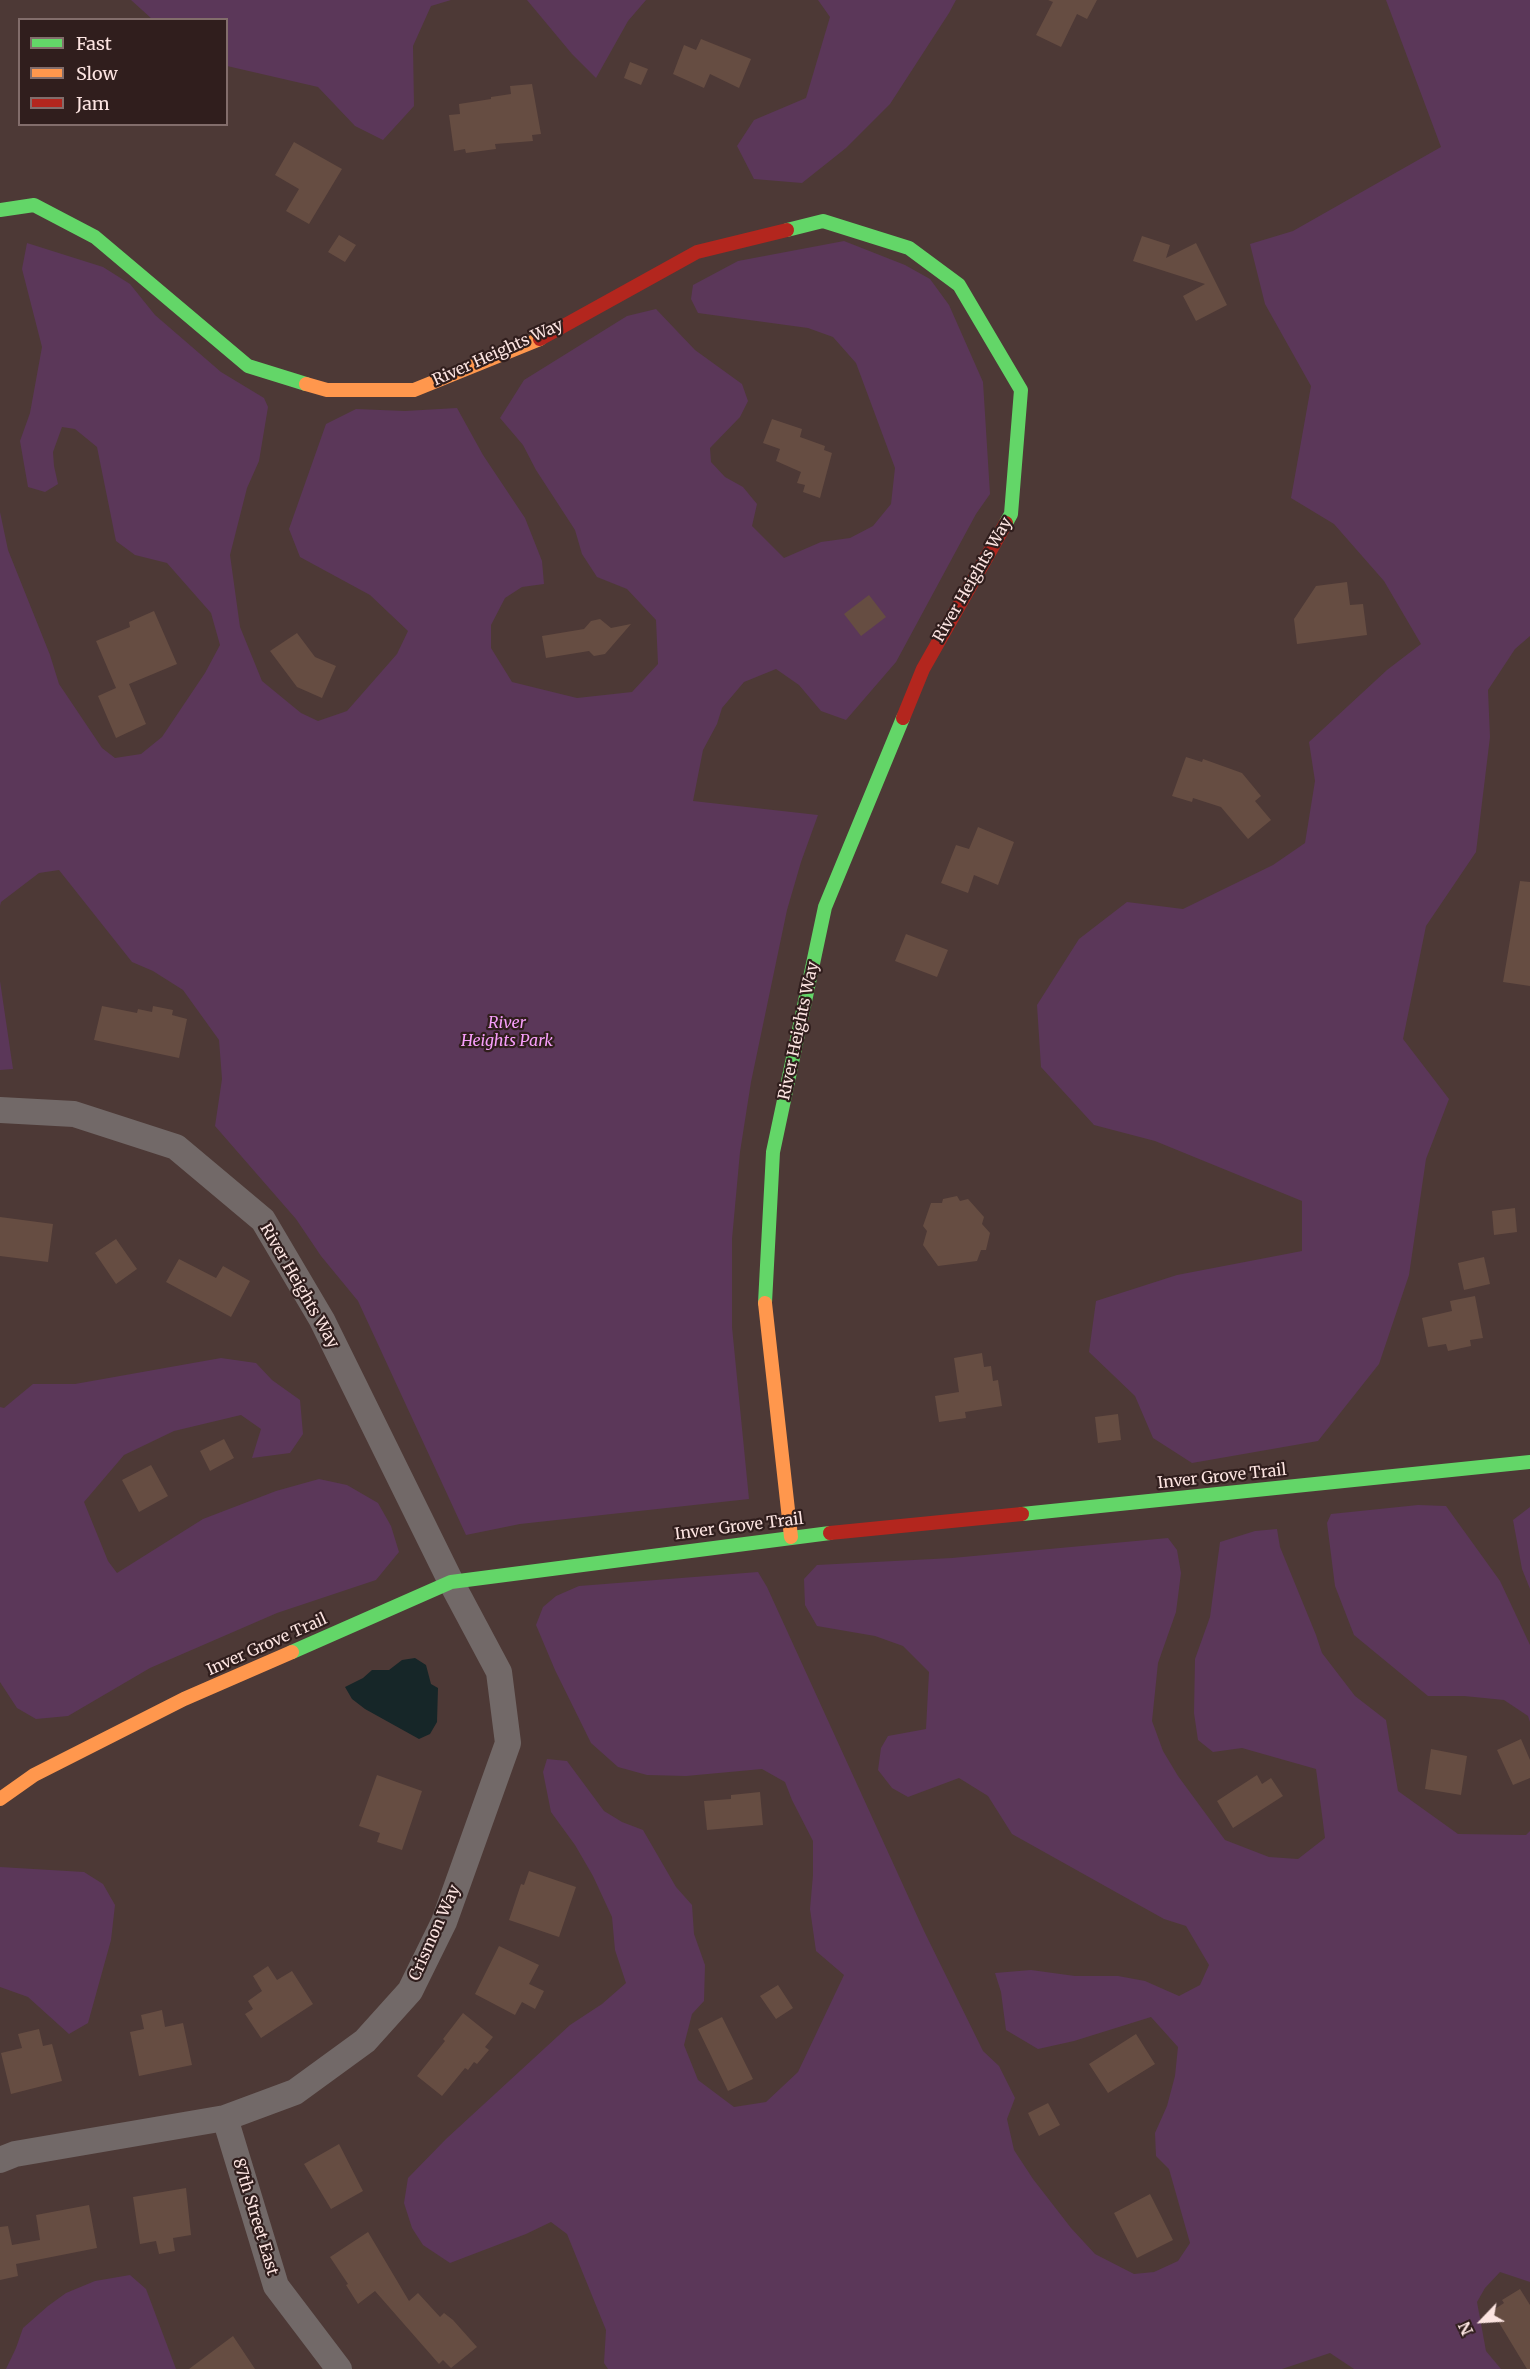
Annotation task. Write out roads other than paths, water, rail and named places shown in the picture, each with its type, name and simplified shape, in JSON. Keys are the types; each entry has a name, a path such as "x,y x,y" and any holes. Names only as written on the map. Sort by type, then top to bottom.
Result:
{"street":[{"name":"River Heights Way","path":"0,210 34,205 95,237 248,366 327,390 414,390 537,340 697,252 822,221 909,248 959,285 1021,390 1011,514 922,669 825,907 773,1152 765,1309 791,1537"},
{"name":"River Heights Way","path":"0,1110 74,1114 176,1147 263,1220 322,1320 451,1582"},
{"name":"Inver Grove Trail","path":"0,1799 34,1775 184,1699 451,1582 791,1537 1530,1462"},
{"name":"Crismon Way","path":"0,2160 15,2154 225,2118 295,2092 365,2041 410,1991 444,1922 508,1743 499,1672 451,1582"},
{"name":"87th Street East","path":"225,2118 276,2286 339,2369"}],"park label":[{"name":"River Heights Park","path":"507,1032"}]}
